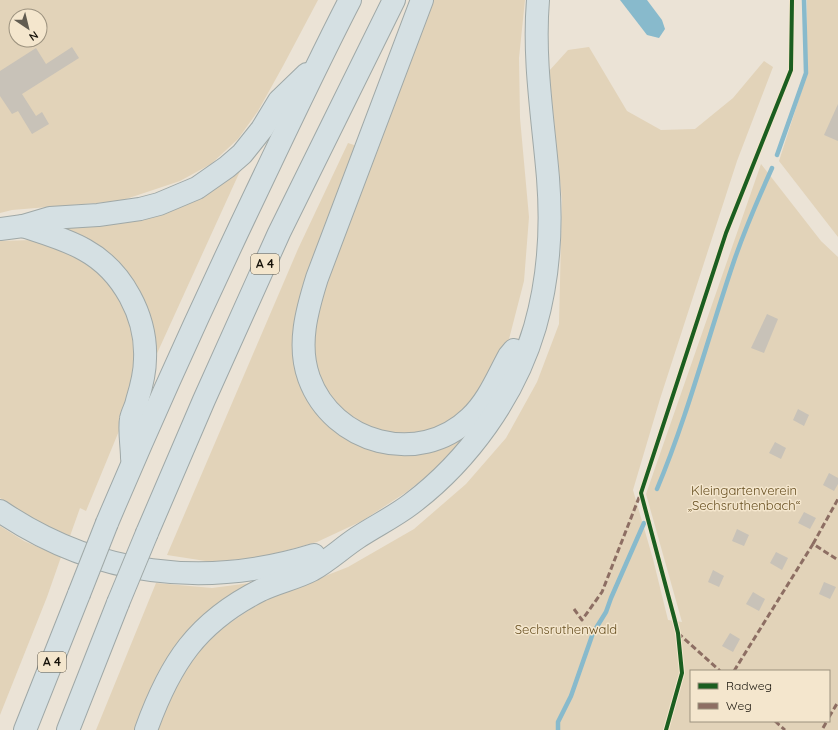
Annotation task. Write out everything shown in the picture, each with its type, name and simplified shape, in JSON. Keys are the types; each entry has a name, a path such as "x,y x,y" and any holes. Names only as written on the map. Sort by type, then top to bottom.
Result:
{"highway":[{"name":"A 4","path":"25,730 132,464 222,263 317,64 350,0"},
{"name":"A 4","path":"68,730 118,603 204,400 279,233 394,0"},
{"path":"422,0 310,300 303,338 304,355 309,378 320,400 327,409 340,423 362,436 379,442 402,445 425,442 442,437 456,429 470,418 483,403 509,356 535,329"},
{"path":"0,511 40,536 92,557 119,565 178,573 208,574 237,572 267,568 322,553 359,536 387,520 412,503 456,462 484,428 504,396 525,357 535,329 546,282 550,229 548,177 537,65 538,0"},
{"path":"0,229 23,226 50,218 98,215 140,209 159,204 197,188 227,167 242,154 262,129 279,101 317,64"},
{"path":"23,226 67,240 86,250 105,264 121,282 133,303 140,320 145,340 145,360 140,389 131,419 132,464"},
{"path":"146,730 158,697 179,659 209,624 243,600 263,589 312,570 359,536"}],"green space":[{"path":"0,0 318,0 258,111 238,139 211,164 180,181 120,201 12,210 0,213"},
{"path":"432,0 525,0 519,58 520,118 529,217 524,281 508,343 483,389 456,418 425,434 392,437 358,425 336,408 316,378 311,339 316,307"},
{"path":"807,0 838,0 838,237 779,161 807,74"},
{"path":"589,47 627,111 661,130 695,129 733,98 764,61 773,67 737,161 660,399 633,490 653,559 668,620 682,622 646,494 761,164 821,241 838,257 838,730 158,730 179,677 212,635 264,600 348,567 414,529 466,484 506,438 537,382 559,324 562,200 549,71 568,50"},
{"path":"348,143 357,146 302,287 297,325 342,435 371,450 396,454 429,451 464,437 436,469 405,493 362,521 317,542 262,557 212,562 167,555 298,249"},
{"path":"241,169 154,360 142,303 50,225"},
{"path":"33,240 48,242 94,264 130,312 137,345 133,383 121,426 86,511 80,508 70,536 26,516 0,498 0,241"},
{"path":"0,526 24,541 61,557 47,597 0,715"},
{"path":"265,581 220,606 140,730 96,730 156,583 212,588"}],"water":[{"path":"620,0 647,0 662,20 665,29 659,38 647,35"}],"building":[{"path":"72,47 79,58 22,94 36,116 42,112 49,124 32,134 18,111 12,114 0,96 0,71 36,48 46,64"},
{"path":"838,104 838,141 824,135"},
{"path":"767,314 778,319 764,353 751,348"},
{"path":"798,409 809,415 804,426 793,420"},
{"path":"775,442 786,448 781,459 769,453"},
{"path":"829,473 838,478 838,484 834,491 823,485"},
{"path":"804,512 816,518 810,529 798,523"},
{"path":"737,529 749,535 744,546 732,541"},
{"path":"776,552 788,558 782,570 770,563"},
{"path":"713,570 724,576 719,587 708,582"},
{"path":"824,582 836,587 830,599 819,594"},
{"path":"753,592 765,599 759,611 746,604"},
{"path":"730,633 740,639 733,652 722,646"}],"waterway":[{"path":"777,155 806,73 804,0"},
{"path":"657,489 688,404 738,249 772,168"},
{"path":"558,730 558,722 571,696 593,633 606,612 644,523"}],"marked path":[{"path":"574,609 582,620 602,592 640,495"},
{"path":"813,544 838,499"},
{"path":"735,670 813,544 838,560"},
{"path":"678,633 719,670"},
{"path":"830,715 838,702"},
{"path":"776,722 785,730"},
{"path":"823,728 826,722"}],"cycle path":[{"path":"666,730 682,673 678,633 641,493 726,233 791,70 792,0"}],"park label":[{"name":"Kleingartenverein „Sechsruthenbach“","path":"744,498"},
{"name":"Sechsruthenwald","path":"566,629"}]}
